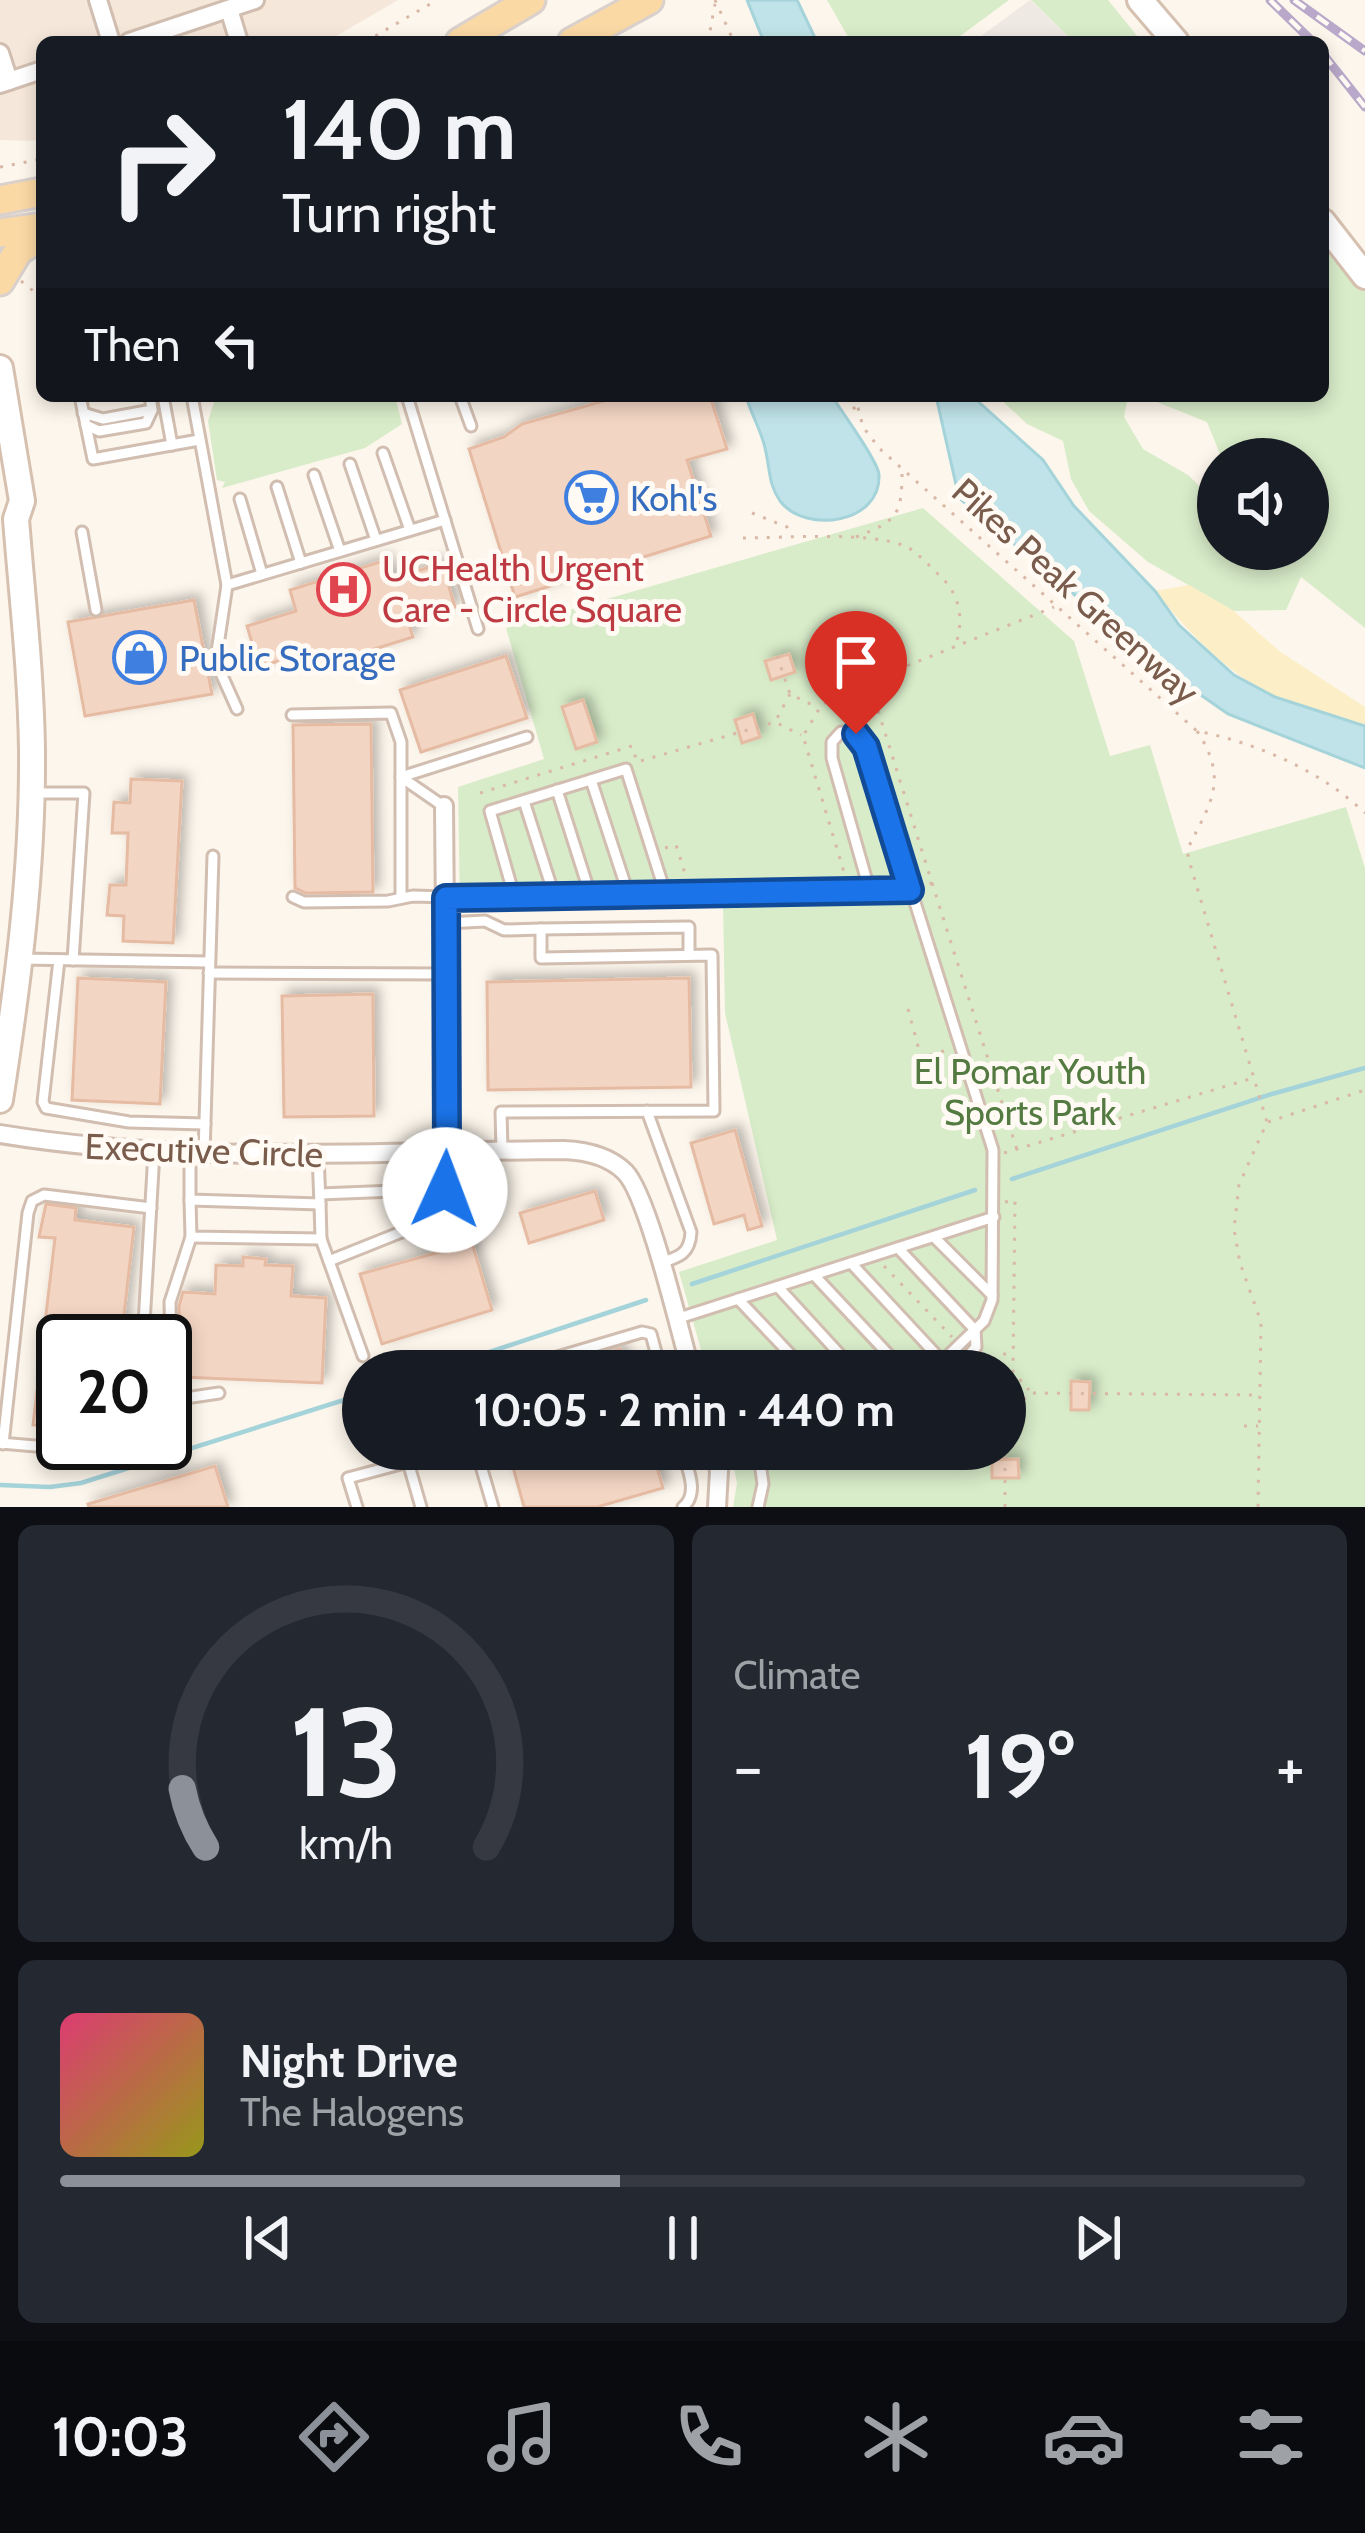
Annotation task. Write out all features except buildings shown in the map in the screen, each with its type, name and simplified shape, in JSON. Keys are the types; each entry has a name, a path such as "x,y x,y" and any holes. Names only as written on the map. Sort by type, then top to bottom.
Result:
{"main road":[{"path":"470,36 531,0"},
{"path":"583,36 645,2"},
{"path":"0,200 36,193"},
{"path":"0,233 36,231"},
{"path":"8,279 18,251 36,236"}],"street":[{"path":"98,0 109,36"},
{"path":"145,36 221,7 255,0"},
{"path":"1140,0 1171,36"},
{"path":"221,7 236,36"},
{"path":"0,53 4,82 36,72"},
{"path":"1329,230 1365,276"},
{"path":"0,368 22,501 16,519 30,682 32,793 21,959 0,1100"},
{"path":"0,495 16,519"},
{"path":"442,1150 444,806"},
{"name":"Executive Circle","path":"0,1134 69,1146 197,1154 582,1151 627,1173 641,1200 686,1350"},
{"path":"717,1507 719,1470"}],"lane":[{"path":"81,402 93,459 199,440"},
{"path":"84,419 152,410 151,402"},
{"path":"164,402 172,445"},
{"path":"193,402 227,585 217,652 237,709"},
{"path":"409,402 478,629"},
{"path":"462,402 471,426"},
{"path":"383,453 410,530"},
{"path":"350,464 376,540"},
{"path":"314,475 340,551"},
{"path":"277,487 301,562"},
{"path":"240,499 262,574"},
{"path":"227,585 445,520"},
{"path":"82,532 96,610"},
{"path":"292,715 391,712 400,742 401,898"},
{"path":"870,892 832,758 832,742 841,732 856,734 866,747 993,1150 992,1294 984,1321 954,1350"},
{"path":"401,777 527,736"},
{"path":"515,899 490,811 626,769 666,895"},
{"path":"401,777 444,806"},
{"path":"591,780 629,896"},
{"path":"557,790 591,897"},
{"path":"32,793 83,793 74,960"},
{"path":"524,800 555,898"},
{"path":"213,856 205,1124 190,1200 191,1237 170,1302 172,1400 219,1394"},
{"path":"292,897 304,902 910,890"},
{"path":"446,923 485,921 504,930 689,927 689,956"},
{"path":"502,1150 501,1112 714,1111 712,955 541,958 541,929"},
{"path":"21,959 446,974"},
{"path":"59,960 46,1108 113,1120 205,1124"},
{"path":"647,1111 691,1232 688,1250 660,1263"},
{"path":"329,1261 449,1213 442,1150"},
{"path":"145,1314 154,1152"},
{"path":"317,1154 321,1239 361,1350"},
{"path":"190,1200 320,1199 445,1190"},
{"path":"36,1447 1,1444 32,1201 44,1195 151,1208"},
{"path":"676,1319 994,1217"},
{"path":"191,1237 321,1239"},
{"path":"934,1237 992,1294"},
{"path":"898,1248 975,1330"},
{"path":"851,1263 932,1350"},
{"path":"814,1275 884,1350"},
{"path":"778,1287 836,1350"},
{"path":"738,1299 786,1350"},
{"path":"581,1350 642,1332 651,1334 655,1350"},
{"path":"358,1507 348,1478 407,1462 421,1507"},
{"path":"482,1470 493,1507"},
{"path":"683,1507 692,1491 687,1470"},
{"path":"758,1507 761,1470"}],"path":[{"path":"375,36 436,0"},
{"path":"709,36 715,1"},
{"path":"715,1 731,36"},
{"path":"0,167 36,160"},
{"path":"8,279 36,295"},
{"name":"Pikes Peak Greenway","path":"854,402 862,427 902,469 1198,731 1262,750 1326,781 1365,813"},
{"path":"852,538 890,524 900,508 902,469"},
{"path":"752,513 787,526 792,538"},
{"path":"743,538 852,538 906,546 952,588 959,604 960,633 955,648"},
{"path":"1016,1150 869,681 1055,606"},
{"path":"777,656 790,694 818,708"},
{"path":"850,892 803,736 818,708 871,687"},
{"path":"775,722 790,694"},
{"path":"480,793 632,746 637,762 775,722 803,736"},
{"path":"1198,731 1211,754 1215,794 1188,857 1267,1122 1240,1185 1234,1229 1240,1263 1261,1322 1258,1507"},
{"path":"664,849 676,845 691,895"},
{"path":"910,890 932,883"},
{"path":"908,1009 928,1084"},
{"path":"921,1058 952,1049"},
{"path":"993,1150 1004,1154 1255,1078"},
{"path":"1267,1122 1365,1090"},
{"path":"1004,1186 1004,1202 1015,1201 1013,1350"},
{"path":"874,1256 953,1339"},
{"path":"1026,1387 1031,1393"},
{"path":"1026,1397 1031,1393 1260,1395"},
{"path":"1244,1426 1260,1426"},
{"path":"1005,1470 1005,1507"}],"shaded area":[{"path":"0,0 398,0 336,36 36,36 36,140 0,140"},
{"path":"1030,0 1068,36 981,36"}],"green space":[{"path":"827,0 1009,0 960,36 848,36"},
{"path":"1031,0 1108,0 1137,36 1068,36"},
{"path":"1329,236 1365,283 1365,628 1301,577 1286,610 1234,611 1148,562 1089,511 1071,479 1063,441 1027,424 1003,402 1127,402 1124,417 1143,449 1197,484 1197,570 1329,570 1329,438 1213,438 1207,422 1157,402 1329,402"},
{"path":"214,402 396,402 402,424 365,448 222,488 225,482 217,480 208,421"},
{"name":"El Pomar Youth Sports Park","path":"923,508 1074,641 1110,756 1150,745 1183,854 1346,807 1365,868 1365,1507 733,1507 734,1470 1026,1470 1026,1350 701,1350 679,1272 777,1240 725,1013 723,905 460,908 458,787 544,759 506,628"}],"sand":[{"path":"1189,585 1234,611 1279,651 1365,707 1365,726 1299,708 1223,662 1155,591"}],"water":[{"path":"747,0 797,0 814,36 762,36"},
{"path":"748,402 836,402 877,468 876,492 868,504 840,519 806,518 780,501"},
{"path":"937,402 979,402 1043,460 1074,506 1155,591 1179,625 1234,675 1275,697 1365,726 1365,768 1228,714 1162,668 959,498"}],"waterway":[{"path":"1012,1179 1365,1068"},
{"path":"692,1284 975,1190"},
{"path":"495,1350 646,1300"},
{"path":"0,1485 81,1483 342,1401"}],"railway":[{"path":"1270,0 1307,36"},
{"path":"1294,0 1365,51"},
{"path":"1329,62 1365,107"}],"place":[{"name":"Kohl's","path":"591,498"},
{"name":"UCHealth Urgent Care - Circle Square","path":"343,589"},
{"name":"Public Storage","path":"140,658"}],"route":[{"path":"445,1190 438,1150 447,1150 446,898 910,890 866,747 856,734"}]}
